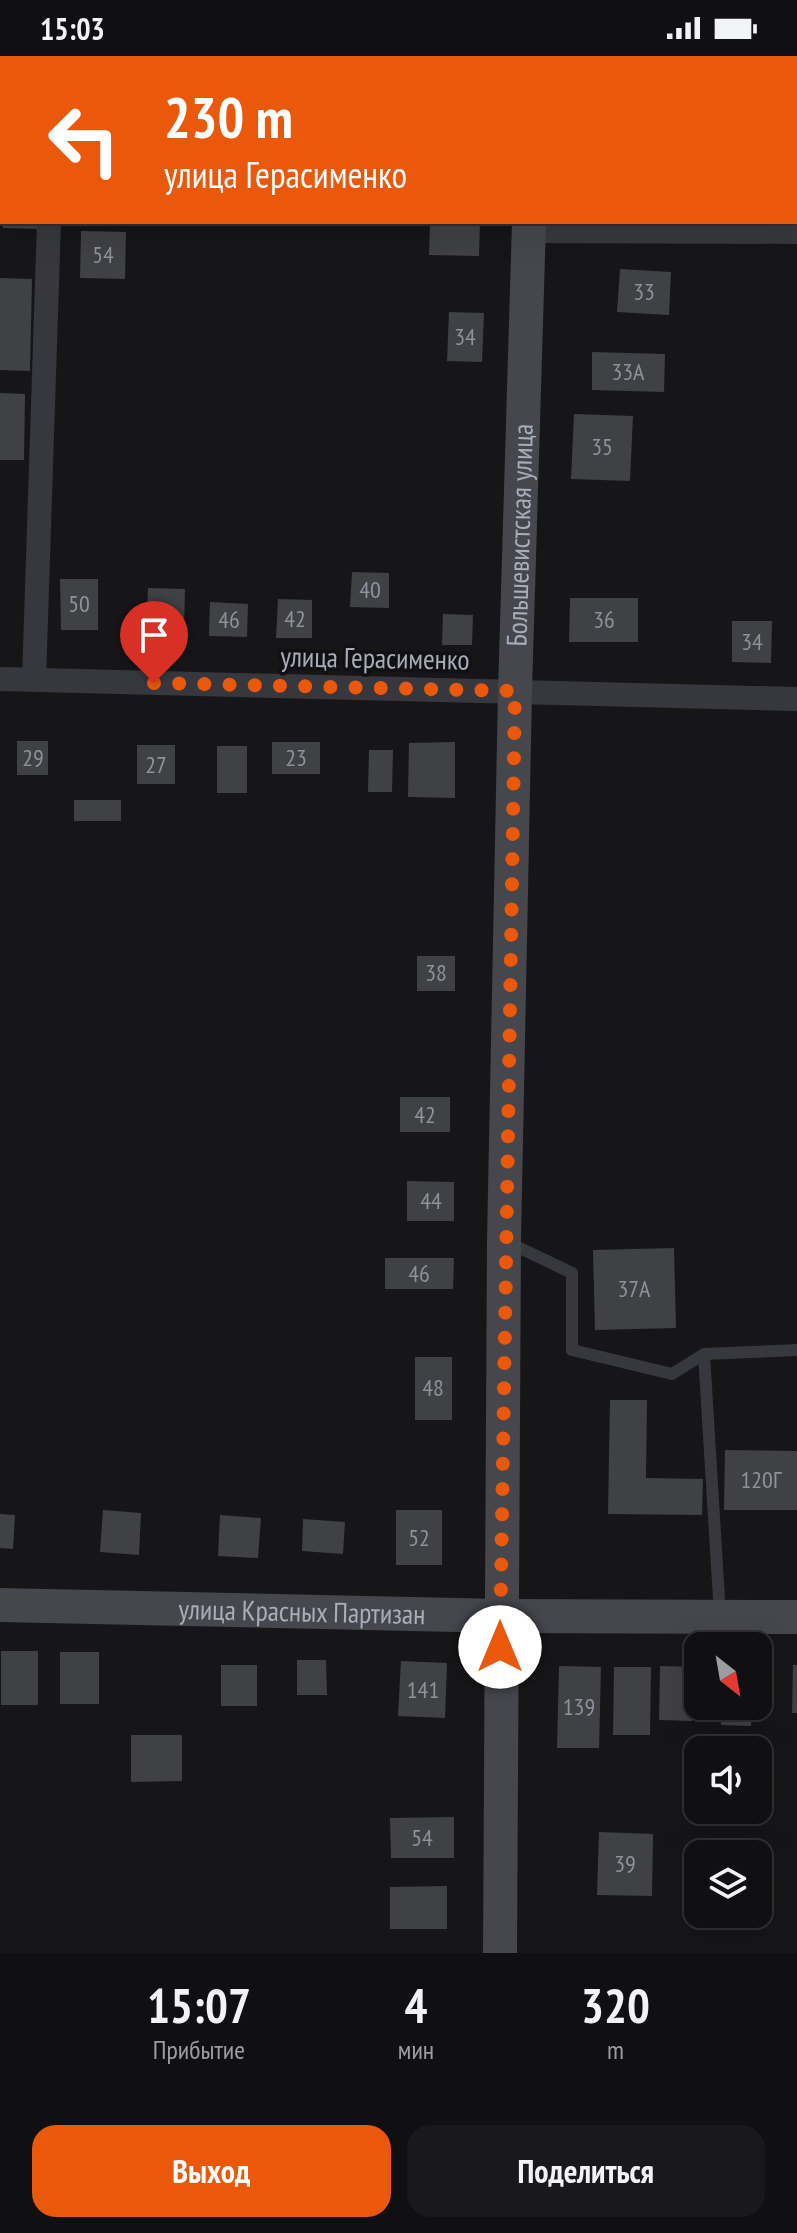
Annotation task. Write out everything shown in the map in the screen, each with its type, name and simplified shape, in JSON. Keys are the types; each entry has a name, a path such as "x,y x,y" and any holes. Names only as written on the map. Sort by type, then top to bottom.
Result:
{"main road":[{"name":"Большевистская улица","path":"500,1953 504,1241 515,691 529,227"},
{"name":"улица Красных Партизан","path":"0,1605 501,1616 797,1617"}],"street":[{"path":"34,680 49,224"},
{"path":"529,227 797,232"},
{"name":"улица Герасименко","path":"0,679 797,699"}],"lane":[{"path":"504,1241 572,1273 572,1350 672,1374 704,1354 797,1350"},
{"path":"704,1354 720,1615"}],"building":[{"path":"3,224 38,224 38,229 3,228"},
{"path":"430,224 480,224 479,256 429,255"},
{"path":"81,231 126,232 125,279 80,278"},
{"path":"620,269 671,272 669,315 617,312"},
{"path":"0,278 32,279 30,371 0,370"},
{"path":"449,312 484,313 482,362 447,361"},
{"path":"592,352 665,354 664,392 592,390"},
{"path":"0,393 25,394 24,460 0,460"},
{"path":"574,414 633,416 630,481 571,479"},
{"path":"352,572 389,573 389,608 350,607"},
{"path":"60,579 98,579 98,630 61,630"},
{"path":"148,588 185,589 184,631 146,630"},
{"path":"570,598 638,598 638,642 569,642"},
{"path":"278,599 312,600 312,638 276,638"},
{"path":"210,602 248,604 247,637 209,636"},
{"path":"443,614 473,615 472,645 442,645"},
{"path":"732,621 772,621 771,663 732,662"},
{"path":"17,741 48,741 48,775 17,775"},
{"path":"272,742 320,742 320,774 272,774"},
{"path":"455,742 455,798 408,797 409,743"},
{"path":"137,745 175,745 175,784 137,784"},
{"path":"217,746 247,746 247,793 217,793"},
{"path":"369,750 393,750 392,792 368,792"},
{"path":"74,800 121,800 121,821 74,821"},
{"path":"417,956 455,956 455,991 417,991"},
{"path":"400,1097 450,1097 450,1132 400,1132"},
{"path":"407,1181 454,1182 454,1221 407,1221"},
{"path":"674,1248 676,1328 595,1330 593,1250"},
{"path":"385,1258 454,1258 453,1289 385,1289"},
{"path":"415,1357 452,1357 452,1420 415,1420"},
{"path":"610,1400 647,1400 646,1478 703,1479 702,1515 608,1514"},
{"path":"725,1450 797,1451 797,1510 724,1510"},
{"path":"103,1510 141,1513 139,1555 100,1552"},
{"path":"396,1510 442,1510 442,1565 396,1565"},
{"path":"0,1514 15,1515 13,1549 0,1548"},
{"path":"220,1515 261,1518 258,1558 218,1556"},
{"path":"303,1519 345,1522 343,1554 302,1551"},
{"path":"1,1651 38,1651 38,1705 1,1705"},
{"path":"60,1652 99,1652 99,1704 60,1704"},
{"path":"297,1660 326,1660 327,1695 297,1695"},
{"path":"401,1661 447,1663 445,1718 398,1716"},
{"path":"221,1665 257,1665 257,1706 221,1706"},
{"path":"793,1665 797,1665 797,1713 792,1713"},
{"path":"559,1666 601,1667 599,1748 557,1748"},
{"path":"660,1666 684,1667 684,1720 692,1721 659,1720"},
{"path":"614,1667 651,1667 650,1735 613,1735"},
{"path":"721,1720 751,1720 751,1726 721,1725"},
{"path":"131,1735 182,1735 182,1781 131,1782"},
{"path":"454,1817 454,1858 391,1858 390,1818"},
{"path":"599,1832 653,1834 652,1896 597,1895"},
{"path":"447,1886 447,1929 390,1929 390,1887"}],"route":[{"path":"154,683 515,691 500,1647"}]}
